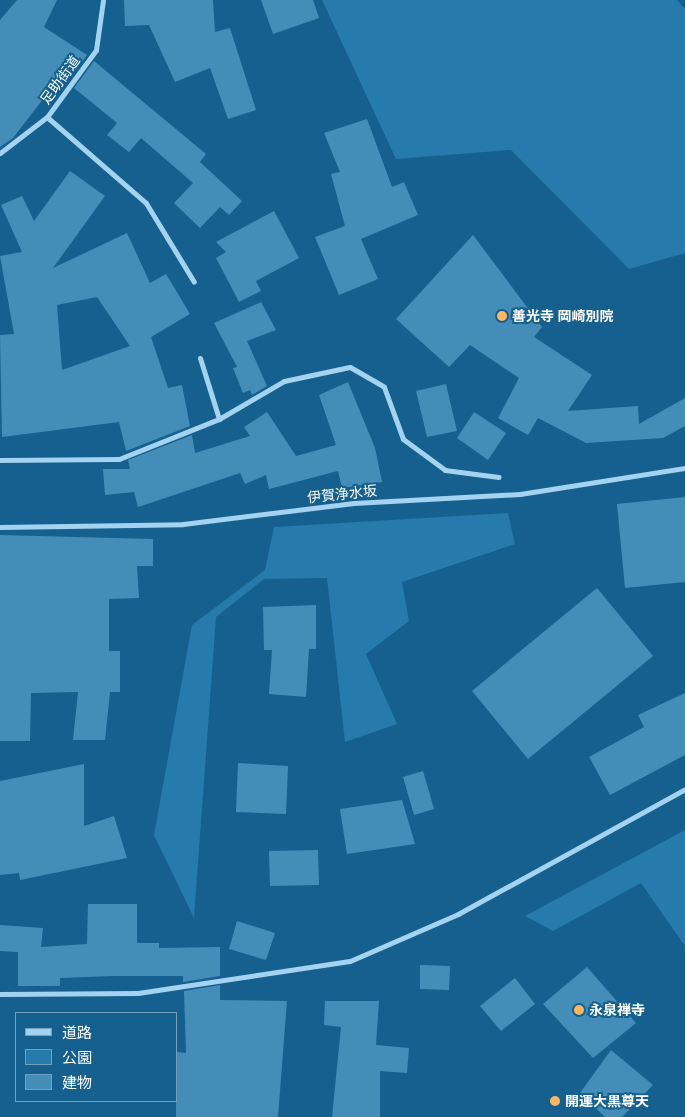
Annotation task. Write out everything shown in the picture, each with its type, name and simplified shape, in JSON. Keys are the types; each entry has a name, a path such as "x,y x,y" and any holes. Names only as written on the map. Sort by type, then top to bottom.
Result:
{"street":[{"name":"足助街道","path":"0,153 47,117 96,50 103,0"},
{"path":"47,117 146,203 194,282"},
{"path":"200,358 219,419"},
{"path":"0,460 119,459 219,419 284,381 350,367 384,387 403,439 445,470 498,477"},
{"name":"伊賀浄水坂","path":"0,527 183,524 354,503 520,494 685,468"},
{"path":"0,994 138,993 350,961 458,914 685,789"}],"green space":[{"path":"322,0 677,0 685,9 685,253 629,269 511,150 396,159"},
{"path":"508,513 515,544 402,582 409,621 366,654 397,724 345,742 327,578 264,579 216,617 194,918 154,835 192,625 265,570 274,527"},
{"path":"685,830 685,946 641,883 553,931 525,916"}],"building":[{"path":"17,0 57,0 44,27 87,55 67,82 60,77 13,138 0,147 0,20"},
{"path":"124,0 213,0 215,32 230,28 256,110 228,119 210,68 175,82 149,25 125,26"},
{"path":"261,0 313,0 319,18 273,34"},
{"path":"94,61 206,154 200,162 242,201 229,215 220,207 200,228 174,203 193,183 141,138 129,152 107,135 117,123 74,88"},
{"path":"367,119 392,187 404,182 418,215 361,239 378,279 339,295 315,237 345,226 331,174 340,172 324,133"},
{"path":"70,171 105,196 53,268 127,233 150,283 166,274 190,314 151,337 168,388 182,385 190,426 126,451 119,422 2,437 0,335 14,334 0,256 22,252 1,205 22,196 34,221","holes":["97,297 130,346 62,370 57,305"]},
{"path":"274,211 299,258 256,281 261,291 239,302 216,258 226,252 216,242"},
{"path":"473,235 542,327 534,337 592,375 568,411 638,406 639,424 685,398 685,426 663,438 586,443 538,418 528,435 498,418 519,378 470,345 449,367 396,319"},
{"path":"261,302 276,330 247,341 267,386 252,395 250,390 243,393 233,368 237,367 214,323"},
{"path":"348,382 375,448 382,482 342,488 338,471 269,489 266,475 245,484 240,473 138,507 134,492 105,495 103,469 130,469 128,460 192,435 195,453 250,436 244,427 267,412 296,456 336,445 319,395"},
{"path":"446,384 457,431 427,437 416,391"},
{"path":"474,412 506,433 488,460 457,438"},
{"path":"685,497 685,582 625,588 617,504"},
{"path":"0,535 153,539 153,566 137,566 139,598 109,599 109,651 120,651 120,692 110,692 105,740 73,740 78,692 31,693 30,741 0,741"},
{"path":"597,588 653,656 528,759 472,691"},
{"path":"316,605 316,649 309,649 306,697 269,694 272,650 264,650 263,607"},
{"path":"685,693 685,755 610,795 589,757 644,727 638,715"},
{"path":"238,763 288,766 286,814 236,812"},
{"path":"84,764 84,826 114,816 127,858 20,880 19,873 0,875 0,781"},
{"path":"423,771 434,809 414,815 403,777"},
{"path":"402,800 415,844 347,854 340,809"},
{"path":"318,850 319,885 270,886 269,851"},
{"path":"88,904 137,904 137,943 159,943 159,948 220,947 220,976 183,982 183,976 60,978 60,986 18,986 18,952 0,951 0,925 43,928 41,947 87,944"},
{"path":"237,921 275,933 266,960 229,949"},
{"path":"420,965 450,966 449,990 420,989"},
{"path":"587,967 636,1023 593,1058 543,1004"},
{"path":"515,978 535,1004 501,1031 480,1006"},
{"path":"220,985 220,1000 287,1001 278,1117 176,1117 176,1102 178,1102 178,1052 186,1053 184,991"},
{"path":"325,1001 379,1001 376,1045 409,1048 407,1073 380,1071 380,1117 332,1117 341,1027 324,1025"},
{"path":"611,1050 653,1085 622,1117 605,1117 580,1093"}],"place":[{"name":"善光寺 岡崎別院","path":"502,316"},
{"name":"永泉禅寺","path":"579,1010"},
{"name":"開運大黒尊天","path":"555,1101"}]}
